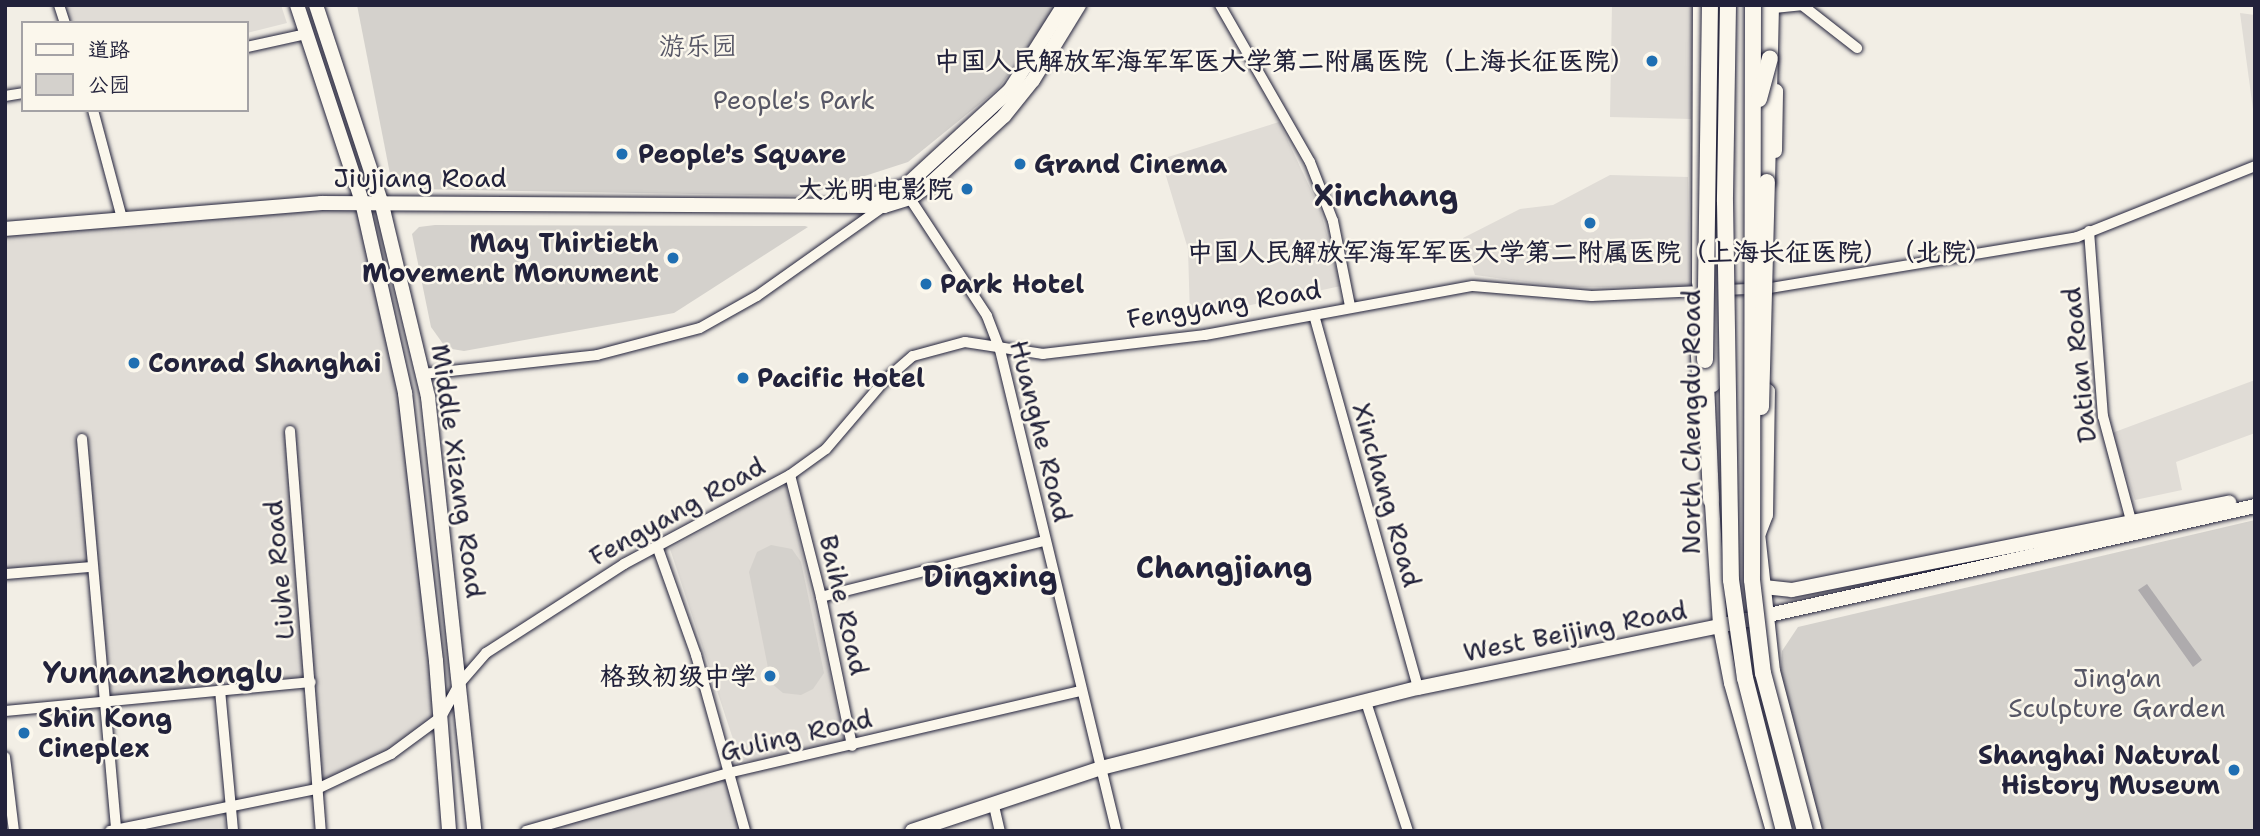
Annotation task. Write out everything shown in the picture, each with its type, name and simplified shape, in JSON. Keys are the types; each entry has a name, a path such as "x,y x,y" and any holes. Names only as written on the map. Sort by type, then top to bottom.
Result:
{"highway":[{"path":"1753,5 1752,580 1763,673 1805,831"},
{"path":"1711,500 1705,360 1703,32 1718,6"},
{"path":"1718,6 1725,100 1731,580 1745,678 1784,831"},
{"path":"1759,533 1770,6"},
{"path":"1703,32 1725,100"},
{"path":"1754,118 1770,58"}],"main road":[{"name":"Middle Xizang Road","path":"297,5 362,202 405,394 441,717 449,831"},
{"name":"Middle Xizang Road","path":"316,5 381,201 423,374 460,683 474,831"},
{"path":"906,192 1010,90 1064,5"},
{"path":"906,192 1004,116 1033,80 1079,5"},
{"path":"1700,5 1703,32 1698,230 1698,398 1711,500"},
{"name":"North Chengdu Road","path":"1718,6 1711,500 1720,626 1731,683 1773,831"},
{"path":"1770,6 1777,114 1764,289 1766,515 1759,533 1766,616 1782,713 1815,831"},
{"name":"Jiujiang Road","path":"836,205 906,192"},
{"name":"Jiujiang Road","path":"5,229 122,218 381,201 884,206 906,192"},
{"path":"1698,230 1716,243"},
{"name":"West Beijing Road","path":"912,831 994,806 1101,768 1418,688 1766,616 2133,527 2252,507"},
{"path":"1764,587 1792,590 2133,527"}],"street":[{"path":"1220,5 1310,162 1333,221 1350,306"},
{"path":"1770,6 1802,5 1857,48"},
{"path":"248,47 306,34"},
{"path":"94,112 122,218"},
{"name":"Fengyang Road","path":"441,717 460,683 486,653 657,546 790,475 826,449 884,381 913,356 965,342 1000,350 1043,354 1205,335 1350,306 1473,286 1592,296 1764,289 2077,237 2255,166"},
{"name":"Huanghe Road","path":"906,192 987,316 1000,350 1079,691 1116,831"},
{"path":"423,374 597,355 700,328 757,296 884,206"},
{"name":"Datian Road","path":"2089,231 2103,416 2133,527"},
{"name":"Xinchang Road","path":"1314,315 1418,688"},
{"name":"Liuhe Road","path":"290,431 321,831"},
{"path":"82,439 90,567 114,830 317,789 391,754 441,717"},
{"name":"Baihe Road","path":"790,475 821,597 852,746"},
{"path":"821,597 879,584 919,568 1044,541"},
{"path":"657,546 696,655 745,831"},
{"path":"5,574 90,567"},
{"path":"5,711 311,682"},
{"path":"220,690 233,831"},
{"name":"Guling Road","path":"526,831 728,773 1079,691"},
{"path":"1366,702 1408,831"},
{"path":"5,757 14,831"},
{"path":"994,806 1000,831"}],"shaded area":[{"path":"65,5 281,5 287,23 248,33 248,21 69,21"},
{"name":"中国人民解放军海军军医大学第二附属医院（上海长征医院）","path":"1612,5 1693,5 1691,119 1610,117"},
{"path":"2240,13 2255,15 2255,124"},
{"path":"1279,122 1320,209 1341,286 1190,318 1188,249 1163,166 1168,157"},
{"name":"中国人民解放军海军军医大学第二附属医院（上海长征医院）（北院）","path":"1610,175 1688,177 1690,287 1563,287 1475,275 1463,238 1520,209 1553,205"},
{"path":"362,202 405,394 441,717 391,754 320,788 310,682 103,701 90,568 5,574 5,229"},
{"path":"2255,380 2255,433 2176,462 2182,490 2135,500 2112,433"},
{"name":"格致初级中学","path":"786,485 845,741 754,761 740,760 670,549"},
{"path":"2147,584 2202,660 2193,667 2138,590"},
{"path":"729,776 742,831 545,831"},
{"path":"224,814 226,831 141,831"}],"green space":[{"name":"People's Park","path":"357,5 1058,5 998,89 908,162 803,196 415,189 391,179"},
{"path":"419,227 808,227 674,313 464,351 446,348 431,327 412,234"},
{"name":"Jing'an Sculpture Garden","path":"2255,520 2255,831 1823,831 1780,683 1782,651 1798,627"},
{"path":"771,545 792,549 801,562 824,673 813,689 801,695 783,693 771,683 749,572 757,552"}],"place":[{"name":"中国人民解放军海军军医大学第二附属医院（上海长征医院）","path":"1652,61"},
{"name":"People's Square","path":"622,154"},
{"name":"Grand Cinema","path":"1020,164"},
{"name":"大光明电影院","path":"967,189"},
{"name":"中国人民解放军海军军医大学第二附属医院（上海长征医院）（北院）","path":"1590,223"},
{"name":"May Thirtieth Movement Monument","path":"673,258"},
{"name":"Park Hotel","path":"926,284"},
{"name":"Conrad Shanghai","path":"134,363"},
{"name":"Pacific Hotel","path":"743,378"},
{"name":"格致初级中学","path":"770,676"},
{"name":"Shin Kong Cineplex","path":"24,733"},
{"name":"Shanghai Natural History Museum","path":"2234,770"}],"district":[{"name":"Xinchang","path":"1386,196"},
{"name":"Changjiang","path":"1224,568"},
{"name":"Dingxing","path":"990,577"},
{"name":"Yunnanzhonglu","path":"163,673"}],"park label":[{"name":"游乐园","path":"698,46"}]}
